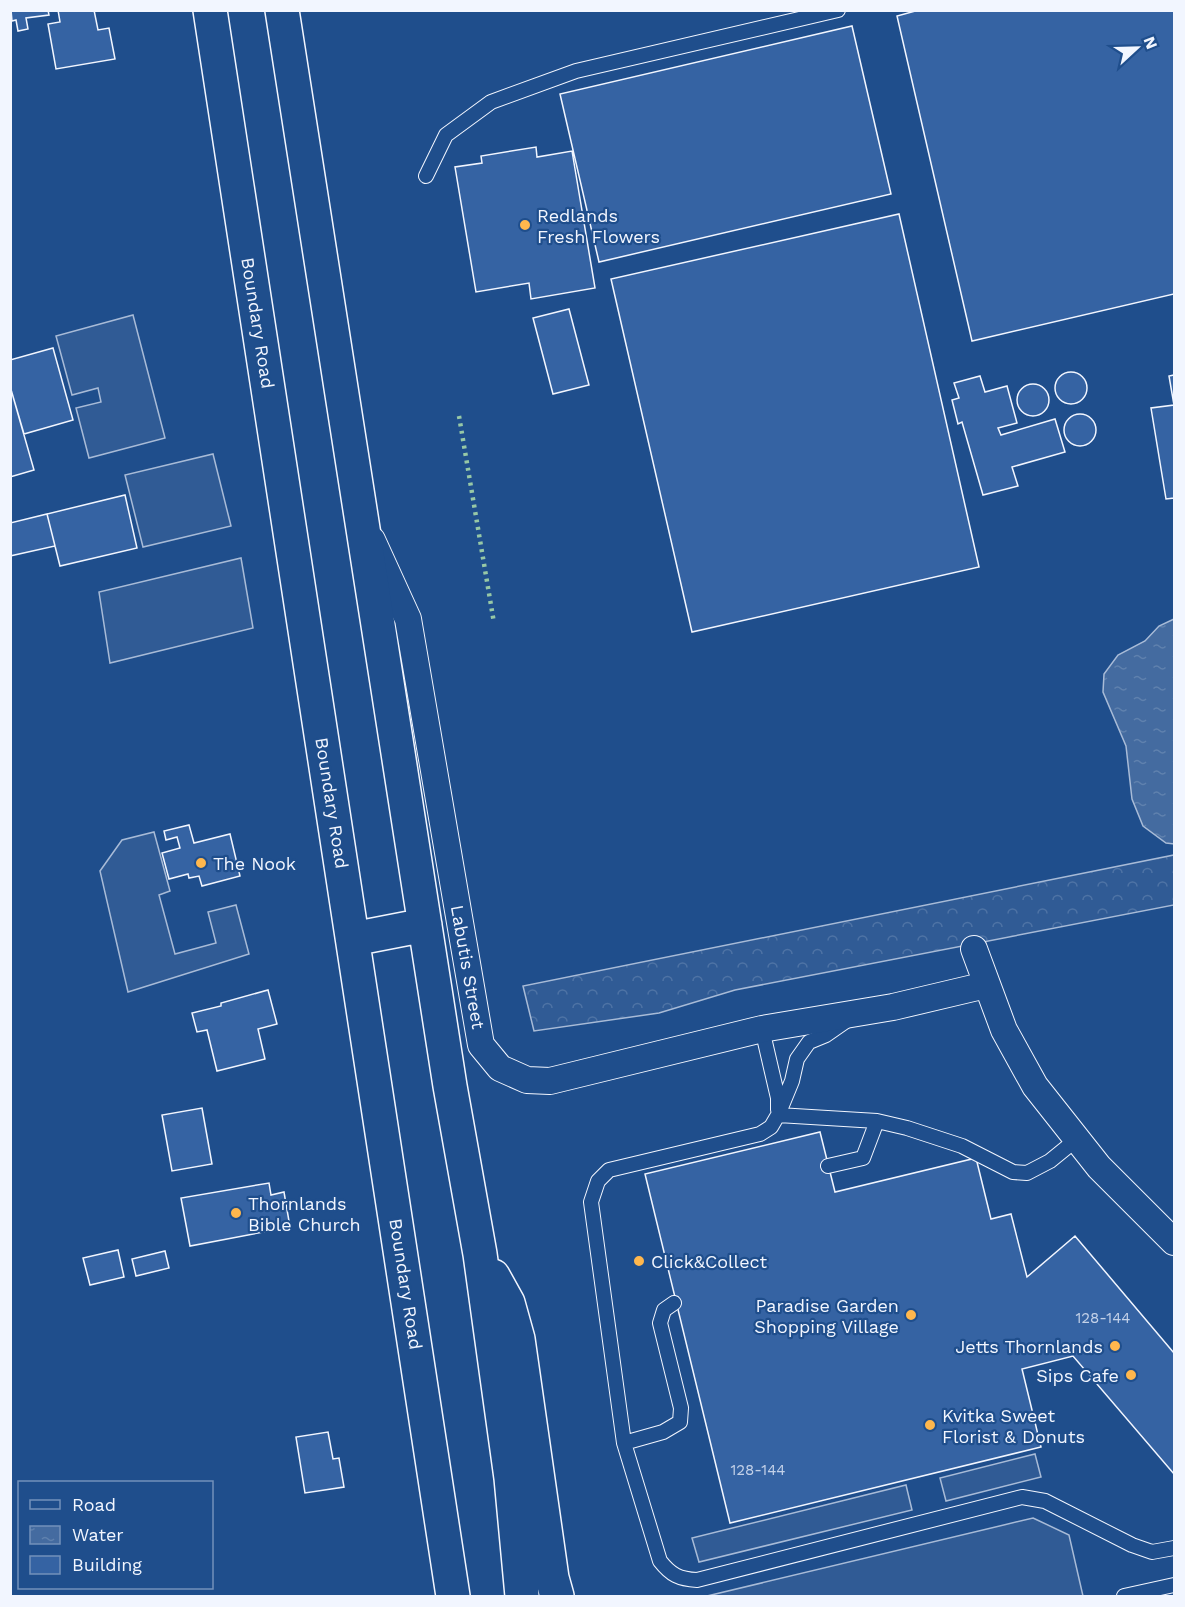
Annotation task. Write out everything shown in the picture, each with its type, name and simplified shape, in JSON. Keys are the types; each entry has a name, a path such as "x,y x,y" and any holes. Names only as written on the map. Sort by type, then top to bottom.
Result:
{"highway":[{"name":"Boundary Road","path":"210,10 453,1596"},
{"path":"282,10 424,925 480,1254 511,1478 522,1596"},
{"path":"353,939 424,925"},
{"path":"480,1254 508,1304 518,1339 552,1578 557,1596"}],"street":[{"name":"Labutis Street","path":"362,518 408,619 481,1045 500,1068 526,1080 550,1081 762,1029 893,1007 986,985"},
{"path":"974,948 1004,1030 1035,1086 1099,1167 1174,1242"}],"lane":[{"path":"426,176 446,135 491,102 576,72 838,10"},
{"path":"858,1013 826,1035 809,1042 797,1059 792,1081 771,1127 760,1134 609,1170 598,1181 591,1203 624,1443 660,1561 669,1573 682,1579 697,1580 1022,1497 1045,1501 1132,1545 1152,1552 1174,1548"},
{"path":"762,1029 778,1098 778,1115"},
{"path":"778,1115 877,1121 907,1128 962,1146 1013,1172 1027,1173 1050,1161 1077,1139"},
{"path":"828,1166 864,1158 877,1121"},
{"path":"624,1443 663,1432 680,1422 681,1408 660,1323 664,1310 674,1303"},
{"path":"1124,1596 1174,1585"}],"shaded area":[{"path":"133,315 165,438 89,458 76,408 101,402 98,388 72,395 56,336"},
{"path":"213,454 231,526 143,547 125,475"},
{"path":"241,558 253,628 110,663 99,592"},
{"path":"154,832 170,891 159,895 175,954 216,943 208,912 236,905 249,954 128,992 100,871 122,840"},
{"path":"1035,1454 1041,1477 946,1501 940,1478"},
{"path":"906,1485 912,1510 699,1562 692,1538"},
{"path":"1033,1518 1069,1535 1083,1596 707,1596"}],"green space":[{"path":"1174,855 1174,905 735,990 659,1013 534,1031 523,986"}],"water":[{"path":"1174,619 1174,844 1166,843 1143,826 1132,799 1126,746 1103,692 1104,674 1118,655 1145,641 1159,626"}],"building":[{"path":"11,10 48,10 49,15 26,18 28,29 18,31 16,20 12,21"},
{"path":"58,10 94,10 98,30 109,28 115,59 56,69 48,24 60,22"},
{"path":"919,10 1174,10 1174,294 972,341 897,16"},
{"path":"852,26 891,194 599,262 560,94"},
{"name":"Redlands Fresh Flowers","path":"536,147 537,157 572,151 595,288 531,299 529,283 476,292 455,167 482,163 481,156"},
{"path":"899,214 979,567 692,632 611,279"},
{"path":"569,309 589,385 553,394 533,318"},
{"path":"53,348 73,420 24,434 10,386 10,360"},
{"path":"1071,372 1082,377 1087,388 1082,399 1071,404 1060,399 1055,388 1060,377"},
{"path":"1174,375 1174,405 1169,376"},
{"path":"980,376 985,392 1007,386 1017,423 998,428 1001,435 1055,419 1065,452 1012,467 1018,486 983,495 962,422 958,424 952,400 959,398 954,383"},
{"path":"1033,384 1044,389 1049,400 1044,411 1033,416 1022,411 1017,400 1022,389"},
{"path":"10,386 34,470 10,477"},
{"path":"1174,405 1174,498 1166,499 1151,408"},
{"path":"1080,414 1091,419 1096,430 1091,441 1080,446 1069,441 1064,430 1069,419"},
{"path":"125,495 137,548 60,566 47,514"},
{"path":"47,514 55,546 10,556 10,523"},
{"name":"The Nook","path":"189,825 194,843 230,834 240,876 202,886 199,876 189,878 188,874 169,879 162,853 180,848 177,837 166,840 164,831"},
{"path":"268,990 277,1024 258,1029 265,1059 217,1071 207,1030 197,1032 192,1013"},
{"path":"202,1108 212,1164 172,1171 162,1115"},
{"name":"Paradise Garden Shopping Village","path":"820,1132 835,1192 976,1158 991,1219 1011,1214 1027,1277 1075,1236 1174,1353 1174,1474 1073,1356 1022,1369 1041,1447 730,1523 645,1174"},
{"name":"Thornlands Bible Church","path":"269,1183 271,1195 284,1192 290,1227 190,1246 181,1198"},
{"path":"118,1250 124,1277 90,1285 83,1258"},
{"path":"165,1251 169,1268 136,1276 132,1259"},
{"path":"328,1432 333,1459 339,1458 344,1487 305,1493 296,1437"}],"hedge":[{"path":"459,416 494,623"}],"place":[{"name":"Redlands Fresh Flowers","path":"525,225"},
{"name":"The Nook","path":"201,863"},
{"name":"Thornlands Bible Church","path":"236,1213"},
{"name":"Click&Collect","path":"639,1261"},
{"name":"Paradise Garden Shopping Village","path":"911,1315"},
{"name":"Jetts Thornlands","path":"1115,1346"},
{"name":"Sips Cafe","path":"1131,1375"},
{"name":"Kvitka Sweet Florist & Donuts","path":"930,1425"}]}
